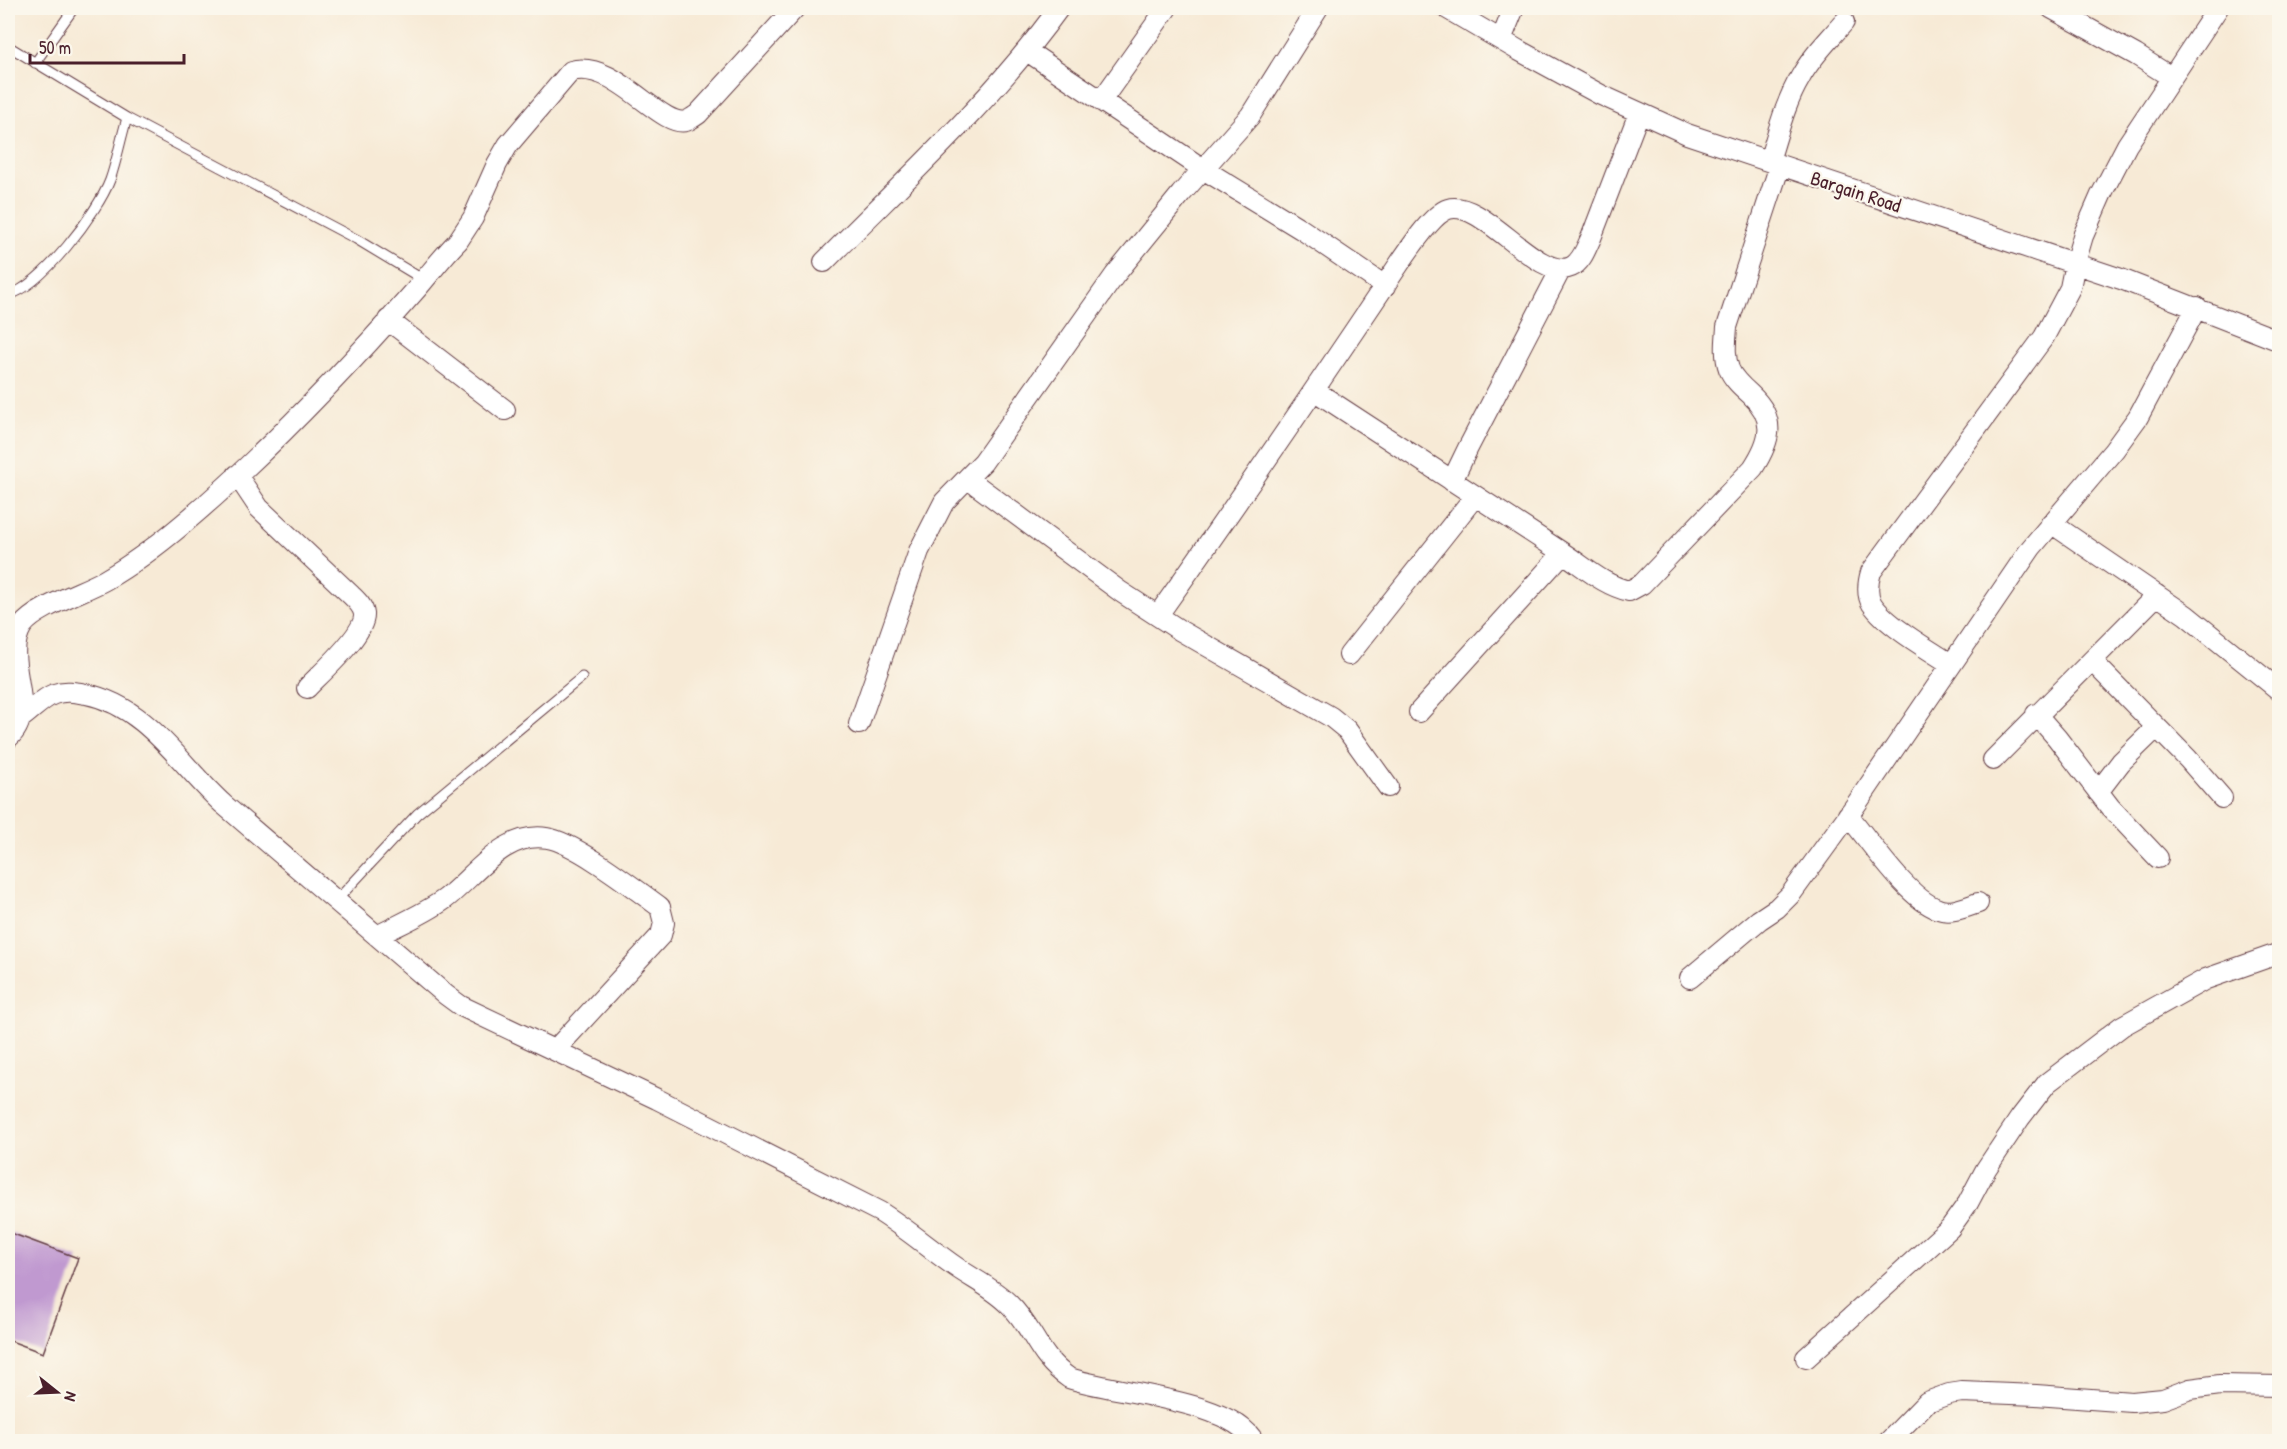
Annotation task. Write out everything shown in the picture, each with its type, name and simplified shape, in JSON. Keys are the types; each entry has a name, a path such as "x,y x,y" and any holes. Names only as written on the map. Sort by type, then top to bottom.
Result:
{"street":[{"path":"8,738 15,732 21,718 14,656 16,640 23,625 44,610 104,581 156,547 237,475 323,392 458,241 473,218 496,164 508,145 571,71 583,68 599,72 674,120 686,122 698,114 795,8"},
{"path":"824,262 990,94 1027,51 1059,8"},
{"path":"1101,101 1167,8"},
{"path":"859,724 919,551 944,502 969,479 983,462 1115,275 1250,116 1318,8"},
{"name":"Bargain Road","path":"1446,8 1501,40 1639,113 1688,134 2074,263 2197,307 2280,341"},
{"path":"1501,40 1514,8"},
{"path":"2050,8 2136,55 2171,78"},
{"path":"1951,664 1901,630 1871,603 1867,586 1871,572 2044,337 2070,288 2074,263 2083,236 2127,145 2218,8"},
{"path":"1314,391 1598,578 1616,588 1629,591 1642,584 1753,468 1762,454 1769,435 1768,419 1758,401 1730,371 1725,353 1727,327 1774,163 1782,119 1799,79 1844,22"},
{"path":"1027,51 1203,169 1301,229 1385,286"},
{"path":"1158,615 1385,286 1436,217 1448,209 1460,209 1476,215 1549,266 1561,269 1572,267 1583,256 1639,113"},
{"path":"1452,481 1561,269"},
{"path":"1690,978 1759,920 1777,908 1791,894 1995,597 2051,523 2108,458 2138,417 2197,307"},
{"path":"388,320 505,410"},
{"path":"237,475 259,508 360,604 364,615 362,627 354,639 307,688"},
{"path":"969,479 1121,592 1181,631 1331,717 1347,730 1388,787"},
{"path":"1349,655 1475,496"},
{"path":"2051,523 2186,615 2280,691"},
{"path":"1419,712 1563,553"},
{"path":"1993,760 2036,714 2157,595"},
{"path":"2092,661 2222,798"},
{"path":"21,718 53,694 70,691 108,700 127,710 164,740 192,774 215,796 461,1006 657,1099 858,1200 898,1223 1010,1304 1043,1354 1055,1368 1069,1378 1209,1410 1236,1422 1254,1442"},
{"path":"2036,714 2098,792 2158,858"},
{"path":"2098,792 2121,762 2157,727"},
{"path":"1848,814 1906,885 1923,902 1939,910 1950,910 1978,903"},
{"path":"377,936 419,915 446,898 490,857 508,846 529,837 547,838 567,844 660,907 664,923 661,935 555,1050"},
{"path":"1806,1358 1950,1228 1968,1203 1991,1161 2047,1083 2122,1026 2206,979 2280,953"},
{"path":"1888,1442 1927,1402 1962,1392 2132,1402 2163,1399 2190,1389 2220,1385 2280,1386"}],"lane":[{"path":"35,63 74,8"},
{"path":"8,46 127,118 356,239 424,280"},
{"path":"8,295 36,278 89,219 109,181 127,118"},
{"path":"336,901 417,814 582,677"}],"building":[{"path":"8,1232 78,1258 43,1353 8,1340"}]}
